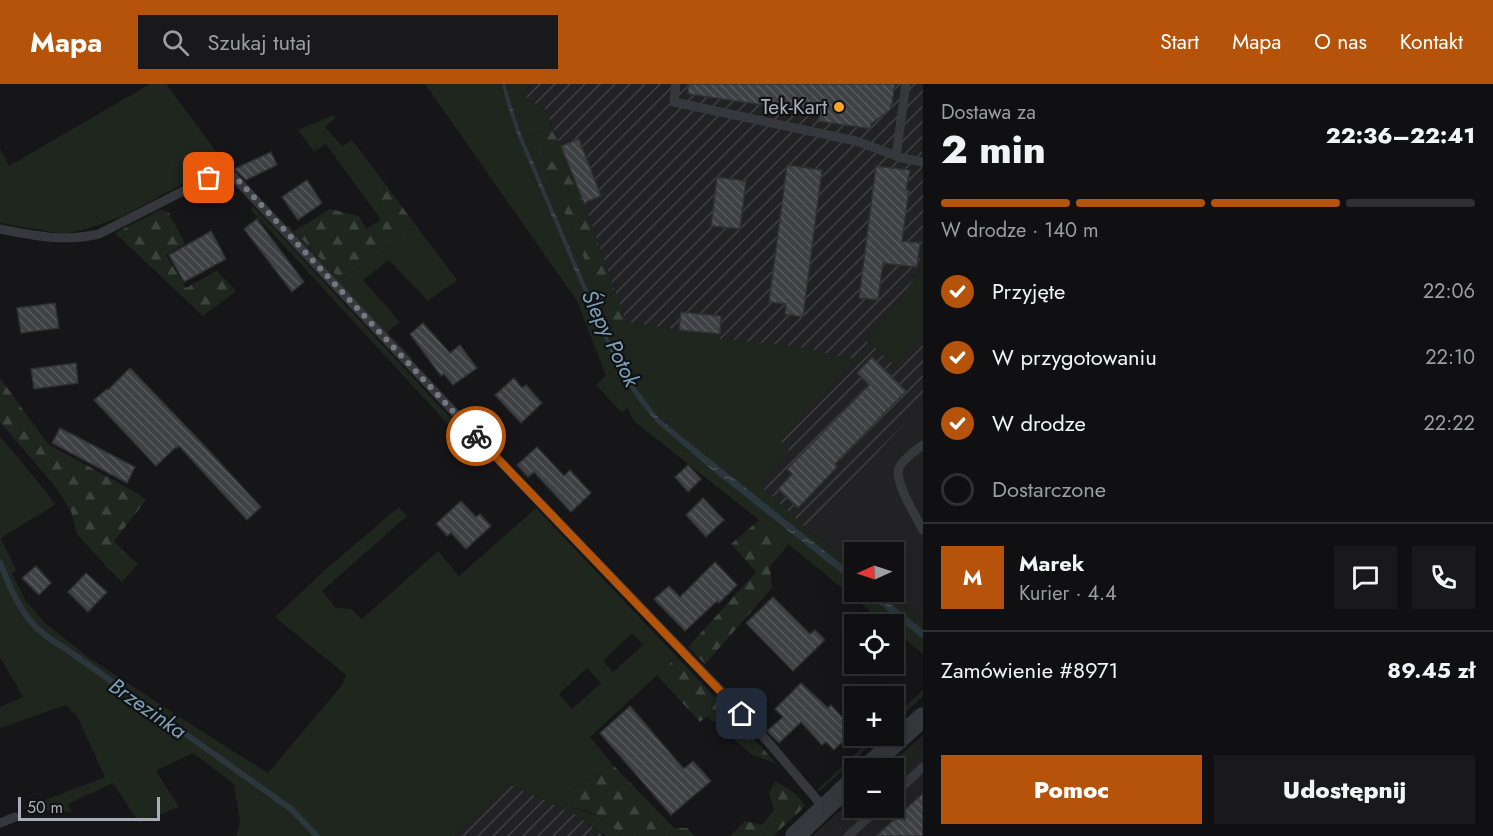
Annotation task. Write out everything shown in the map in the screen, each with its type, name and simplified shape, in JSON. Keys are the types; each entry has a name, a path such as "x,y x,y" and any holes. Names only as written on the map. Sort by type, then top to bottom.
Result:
{"street":[{"path":"878,758 923,717"},
{"path":"795,836 844,789"}],"lane":[{"path":"676,84 674,102 856,141 907,160 923,162"},
{"path":"896,156 906,84"},
{"path":"0,229 67,239 99,234 209,178 219,175 233,176 506,468 729,699 824,808"},
{"path":"923,445 903,462 898,476 923,530"},
{"path":"904,785 923,767"},
{"path":"0,823 15,817"},
{"path":"848,836 868,818"}],"shaded area":[{"path":"531,84 923,84 923,234 919,273 867,341 895,365 923,336 923,403 807,529 758,484 788,451 780,441 853,359 793,346 719,339 719,334 626,322 584,203 545,109 528,100 525,93"},
{"path":"921,404 923,407 923,621 899,602 904,602 904,542 844,542 844,558 807,529"},
{"path":"923,735 923,836 812,836 844,807 844,818 904,818 904,758 898,758"},
{"path":"509,784 575,814 603,836 455,836"}],"green space":[{"path":"150,84 166,84 224,162 121,217 86,229 64,234 0,223 0,149 9,166"},
{"path":"425,84 502,84 518,137 600,330 622,376 638,400 658,424 713,471 844,575 844,590 635,422 627,408 622,413 596,385 606,376 577,301"},
{"path":"505,84 530,84 525,93 528,100 545,109 552,128 532,135 614,328 626,322 720,334 720,339 793,346 854,359 780,441 789,451 759,484 807,529 844,558 844,566 661,420 640,393 611,344 520,131"},
{"path":"333,115 336,118 325,127 342,146 352,140 374,169 381,220 326,144 314,152 298,130"},
{"path":"552,128 584,203 626,322 614,329 532,135"},
{"path":"374,169 417,227 341,280 294,231 330,209 359,216 366,229 381,220"},
{"path":"253,206 489,459 485,463 251,210"},
{"path":"160,210 169,213 185,244 166,255 186,288 217,271 236,291 203,316 115,233"},
{"path":"288,225 341,280 417,227 457,280 428,301 389,260 363,280 400,322 387,332 413,359 411,361 285,227"},
{"path":"923,234 923,336 895,365 867,341 919,273"},
{"path":"0,378 48,444 146,500 114,541 124,551 108,568 77,534 71,511 54,485 0,422"},
{"path":"0,436 55,505 1,538 16,570 12,574 26,601 45,623 88,657 268,773 342,685 346,675 275,617 325,570 399,507 407,516 322,591 336,608 351,609 362,619 438,551 459,576 536,508 677,657 590,737 613,765 557,799 569,807 598,817 622,836 606,836 575,814 509,784 455,836 236,836 240,823 234,784 193,753 156,771 179,807 139,823 113,783 68,804 72,812 24,808 105,777 77,716 66,705 0,728 0,707 23,697 0,660","holes":["632,633 643,645 613,672 603,661","587,668 601,683 572,709 559,694"]},
{"path":"759,520 789,544 770,566 772,588 705,664 688,647 756,572 731,544"},
{"path":"124,551 138,564 122,582 108,568"},
{"path":"859,602 877,602 892,614 874,614"},
{"path":"889,602 899,602 923,621 923,630 904,614"},
{"path":"904,624 923,639 923,654 904,638"},
{"path":"677,657 777,764 751,754 707,716 700,722 657,675"},
{"path":"923,690 923,696 904,714 904,708"},
{"path":"863,746 869,746 856,758 851,758"},
{"path":"909,748 921,751 904,767 904,758 898,758"},
{"path":"844,764 844,769 820,791 818,789"},
{"path":"613,765 674,828 687,828 695,836 622,836 592,813 570,807 557,799"},
{"path":"775,781 795,794 805,806 773,836 730,836 745,821 762,825 774,810 769,793"}],"water":[{"path":"502,84 505,84 520,131 611,344 640,393 661,420 844,566 844,575 713,471 658,424 638,400 622,376 600,330 518,137"},
{"path":"877,602 889,602 903,614 892,614"},
{"path":"904,615 923,630 923,639 904,624"}],"building":[{"name":"Tek-Kart","path":"688,84 895,84 890,110 871,124 871,129 818,121 820,113 688,94"},
{"path":"579,139 601,196 584,203 561,146"},
{"path":"271,152 277,165 246,180 234,169"},
{"path":"787,165 822,170 803,317 785,314 786,304 769,302"},
{"path":"876,166 910,170 902,241 920,243 917,267 883,263 878,300 859,298"},
{"path":"717,177 746,181 740,229 711,226"},
{"path":"307,180 322,203 298,220 282,197"},
{"path":"257,219 304,282 292,292 244,229"},
{"path":"211,231 226,259 184,282 169,255"},
{"path":"55,303 59,328 21,333 17,308"},
{"path":"681,312 721,316 720,334 679,330"},
{"path":"423,323 450,353 460,345 477,368 453,385 444,374 441,376 410,334"},
{"path":"872,357 906,391 835,464 837,467 798,508 778,489 792,474 787,469 869,385 857,373"},
{"path":"76,363 78,383 34,389 31,369"},
{"path":"130,368 261,507 247,520 179,446 156,466 94,400 108,390"},
{"path":"514,378 522,388 526,385 542,403 521,423 495,395"},
{"path":"60,428 135,467 127,483 52,443"},
{"path":"537,447 564,476 570,470 591,493 571,512 534,472 528,477 517,465"},
{"path":"688,465 701,479 688,492 675,477"},
{"path":"703,498 724,520 706,537 686,515"},
{"path":"461,501 476,517 480,514 491,526 466,549 451,533 447,536 436,524"},
{"path":"715,562 737,585 685,631 654,599 669,586 680,597"},
{"path":"36,566 51,583 39,595 22,578"},
{"path":"86,573 107,592 88,612 68,592"},
{"path":"773,597 810,634 815,630 825,640 793,671 746,623"},
{"path":"801,683 828,708 831,705 844,719 844,740 834,750 826,742 822,745 801,722 779,743 767,731 783,717 775,709"},
{"path":"630,706 683,768 693,761 711,781 671,815 600,733"},
{"path":"923,793 923,836 876,836 896,818 904,818 904,810"}],"waterway":[{"name":"Brzezinka","path":"0,562 20,605 42,633 291,809 317,836"}],"way so far":[{"path":"209,178 228,175 238,180 476,436"}],"place":[{"name":"Tek-Kart","path":"839,107"}],"route":[{"path":"476,436 742,714"}],"water label":[{"name":"Ślepy Potok","path":"611,338"}]}
